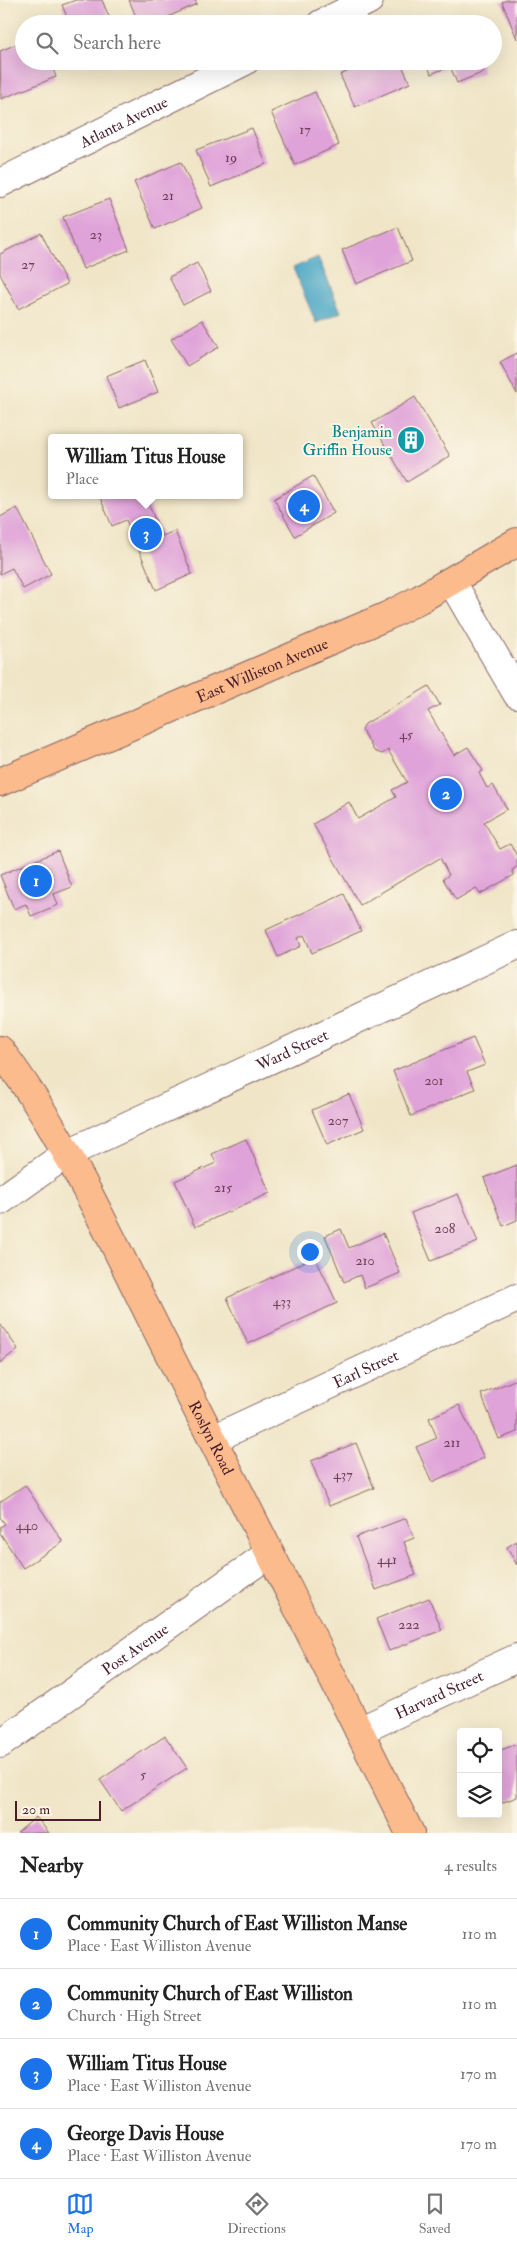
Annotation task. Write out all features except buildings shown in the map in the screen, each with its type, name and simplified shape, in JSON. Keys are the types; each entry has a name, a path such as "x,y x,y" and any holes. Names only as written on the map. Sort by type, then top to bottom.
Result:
{"main road":[{"name":"East Williston Avenue","path":"0,782 387,616 452,582 517,542"},
{"name":"Roslyn Road","path":"0,1050 29,1091 66,1154 270,1553 410,1833"}],"street":[{"path":"339,15 369,0"},
{"name":"Atlanta Avenue","path":"0,183 227,70"},
{"path":"452,582 517,694"},
{"name":"Ward Street","path":"0,1201 66,1154 517,945"},
{"name":"Earl Street","path":"212,1439 517,1298"},
{"name":"Post Avenue","path":"0,1744 270,1553"},
{"name":"Harvard Street","path":"359,1731 517,1658"}],"water":[{"path":"318,257 341,312 316,323 293,268"}],"place":[{"name":"Benjamin Griffin House","path":"411,440"},
{"name":"George Davis House","path":"304,506"},
{"name":"William Titus House","path":"146,534"},
{"name":"Community Church of East Williston","path":"446,794"},
{"name":"Community Church of East Williston Manse","path":"36,881"}]}
